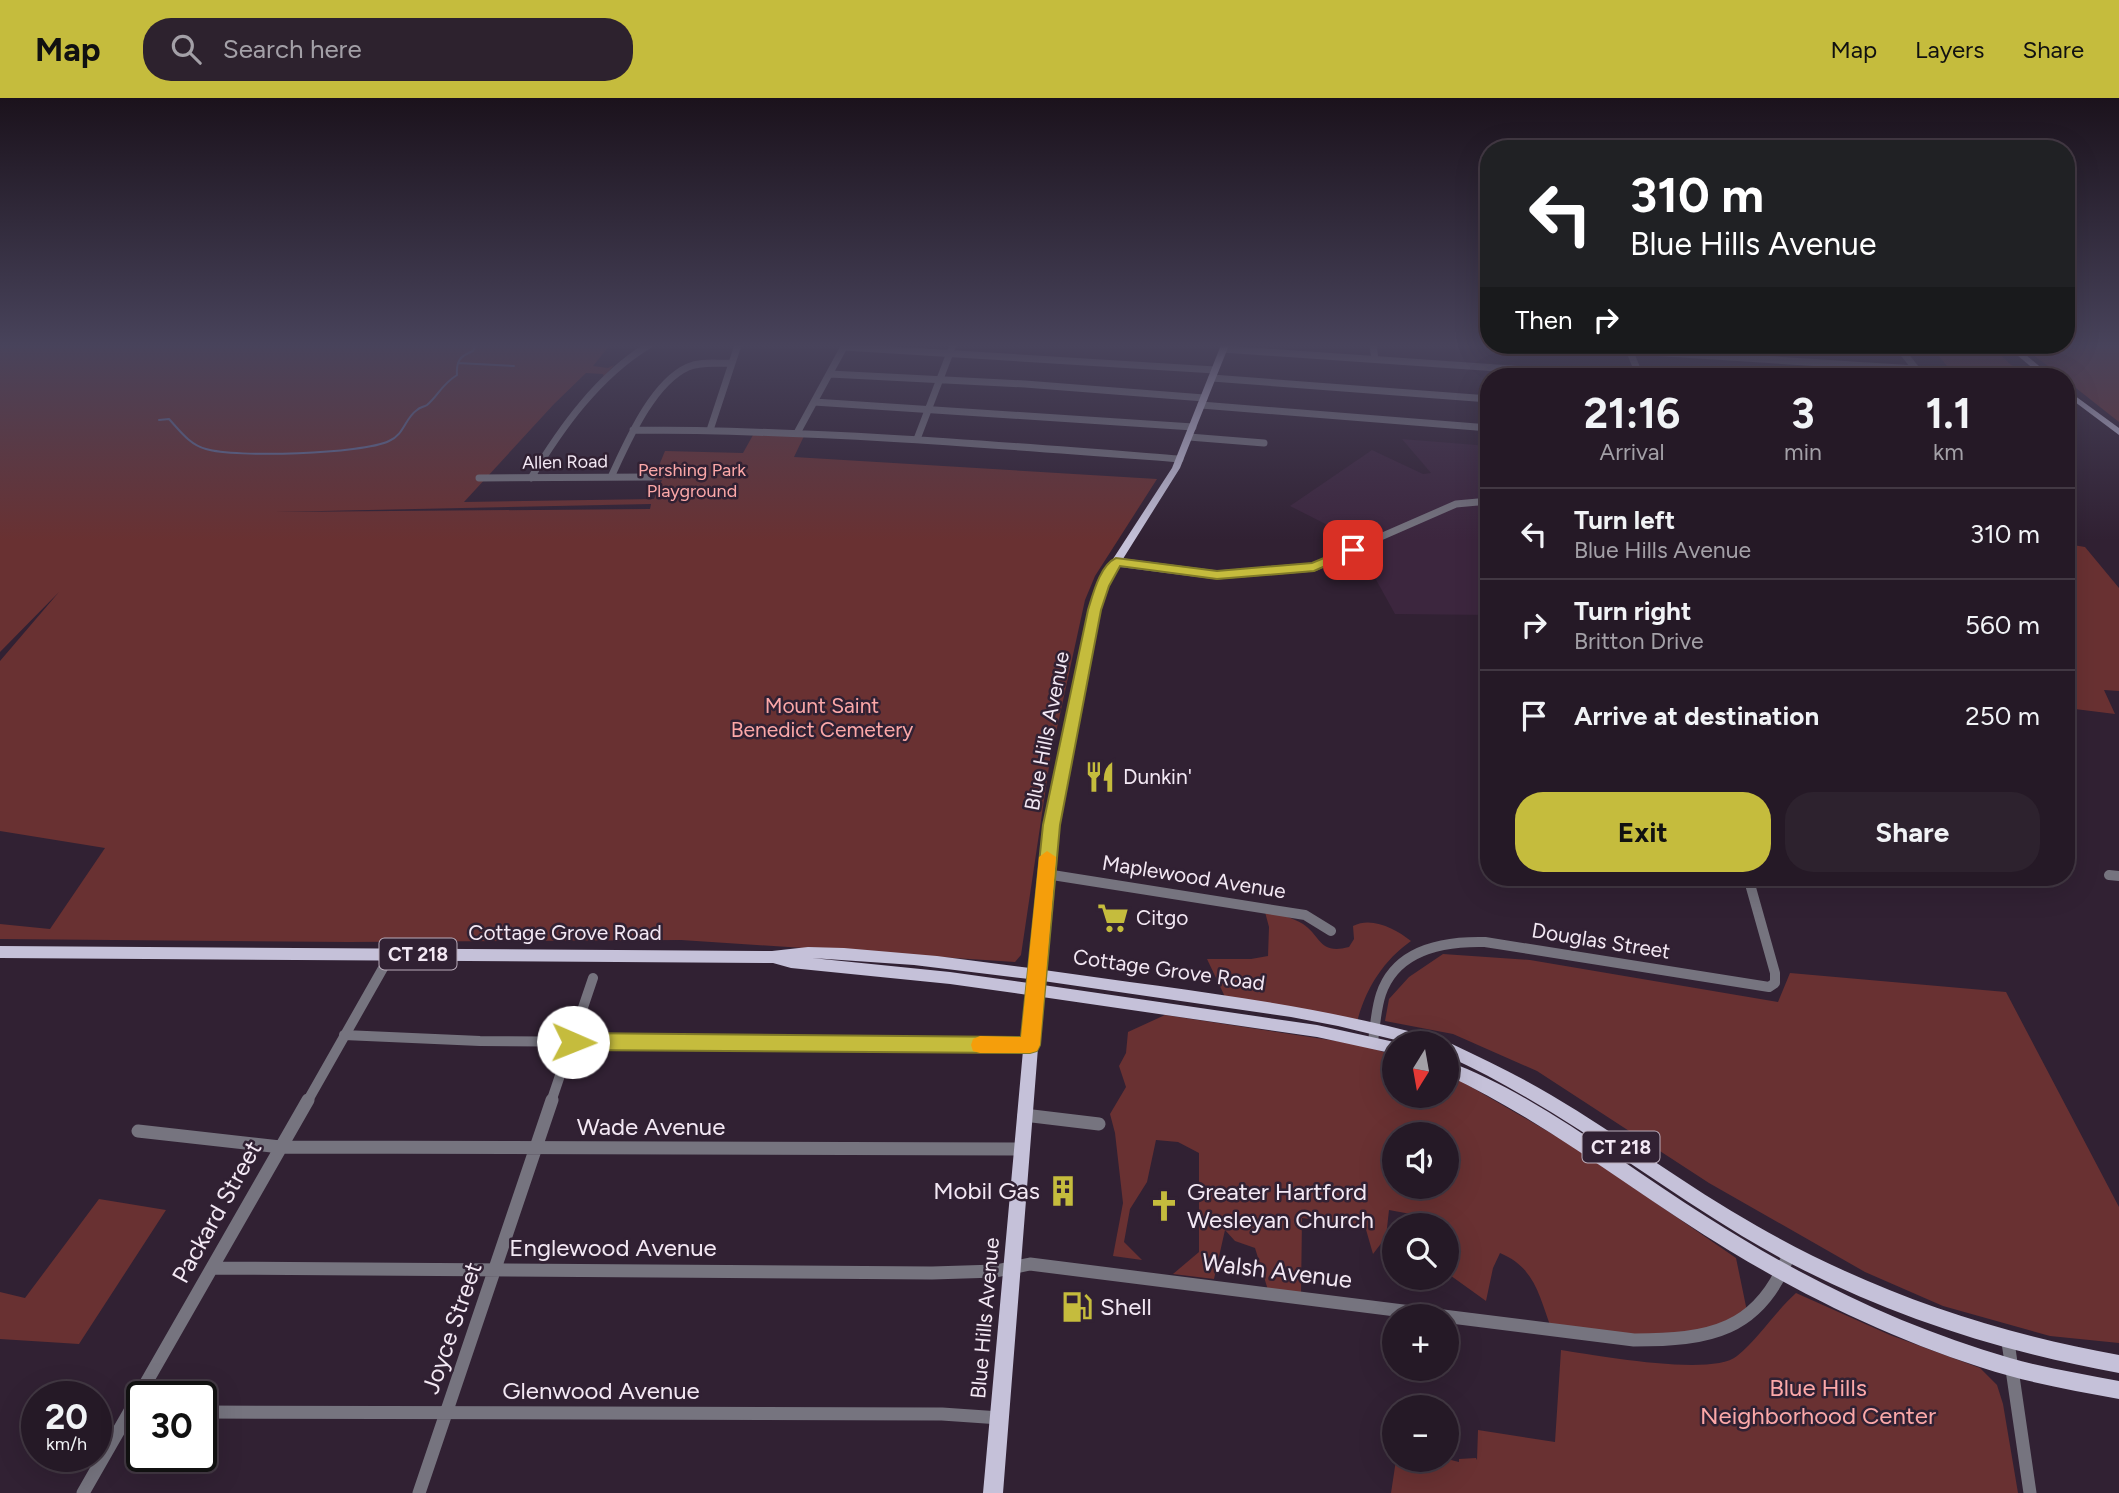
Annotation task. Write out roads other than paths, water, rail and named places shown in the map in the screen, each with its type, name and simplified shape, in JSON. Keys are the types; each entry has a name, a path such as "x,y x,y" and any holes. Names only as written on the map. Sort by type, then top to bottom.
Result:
{"main road":[{"name":"Blue Hills Avenue","path":"993,1493 1034,990 1051,825 1092,622 1102,586 1180,459 1200,410"},
{"path":"2091,410 2119,432"},
{"name":"Cottage Grove Road","path":"0,952 772,957 793,953 874,956 1036,974 1305,1013 1392,1031"},
{"name":"Cottage Grove Road","path":"772,957 791,962 950,978 1034,990 1382,1044"},
{"name":"CT 218","path":"1460,1055 1533,1090 1702,1202 1790,1254 1889,1301 2008,1342 2119,1364"},
{"name":"CT 218","path":"1460,1074 1528,1107 1699,1222 1783,1273 1873,1317 2012,1367 2119,1392"}],"street":[{"path":"531,478 551,444 582,410"},
{"path":"611,477 633,430 648,410"},
{"path":"710,430 716,410"},
{"path":"797,433 810,410"},
{"path":"917,439 928,410"},
{"path":"958,410 1193,427"},
{"path":"1299,410 1480,427"},
{"path":"633,430 710,430 917,439 1180,459"},
{"path":"1189,437 1264,443"},
{"name":"Allen Road","path":"479,478 652,477"},
{"path":"1116,562 1217,575 1314,567 1456,504 1480,502"},
{"name":"Maplewood Avenue","path":"1046,874 1305,915 1331,931"},
{"name":"Douglas Street","path":"1373,1042 1383,989 1400,962 1424,949 1460,940 1769,987 1775,983 1775,973 1751,886"},
{"name":"Packard Street","path":"152,1381 212,1268 391,954"},
{"name":"Joyce Street","path":"419,1493 593,978"},
{"path":"344,1035 430,1040 1030,1045"},
{"path":"1024,1115 1099,1124"},
{"name":"Wade Avenue","path":"138,1131 280,1147 1021,1149"},
{"name":"Walsh Avenue","path":"1013,1267 1030,1264 1056,1266 1634,1340 1692,1340 1720,1333 1748,1316 1783,1273 1790,1254"},
{"name":"Englewood Avenue","path":"212,1268 932,1273 996,1271 1013,1267"},
{"path":"2008,1342 2030,1493"},
{"name":"Glenwood Avenue","path":"217,1412 942,1414 1000,1418"},
{"name":"Packard Street","path":"83,1493 126,1426"}],"waterway":[{"path":"159,420 169,419 195,444 221,452 327,452 389,441 398,435 416,410"}],"place":[{"name":"Dunkin'","path":"1100,777"},
{"name":"Citgo","path":"1113,918"},
{"name":"Mobil Gas","path":"1063,1191"},
{"name":"Greater Hartford Wesleyan Church","path":"1164,1206"},
{"name":"Shell","path":"1077,1307"}],"park label":[{"name":"Pershing Park Playground","path":"692,480"},
{"name":"Mount Saint Benedict Cemetery","path":"822,718"},
{"name":"Blue Hills Neighborhood Center","path":"1818,1402"}]}
